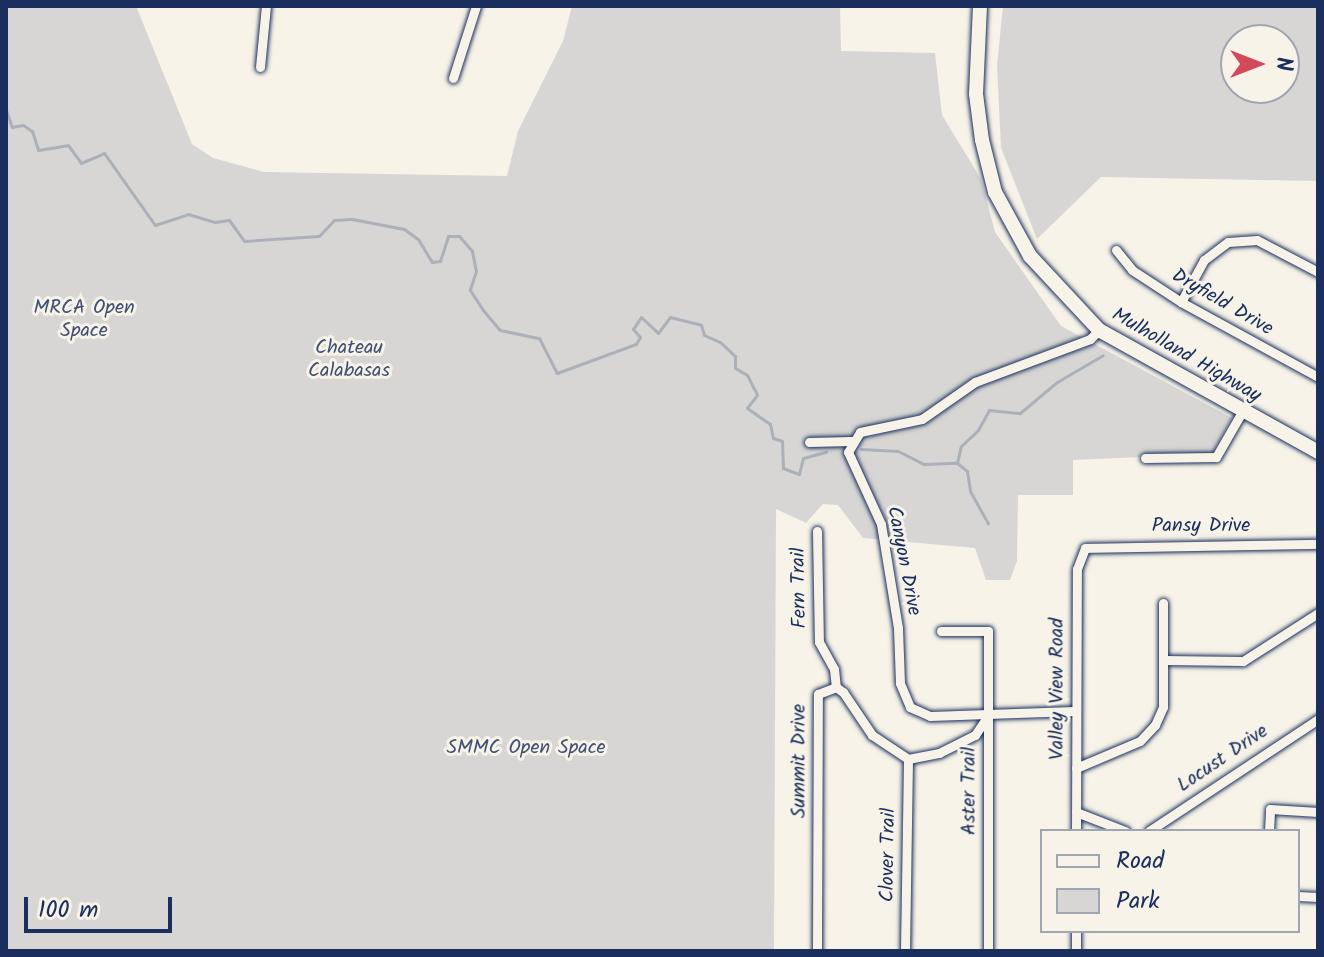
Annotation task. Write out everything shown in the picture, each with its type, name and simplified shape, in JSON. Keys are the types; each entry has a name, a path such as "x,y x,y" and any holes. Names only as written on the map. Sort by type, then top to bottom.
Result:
{"main road":[{"name":"Mulholland Highway","path":"980,6 977,114 995,192 1030,256 1099,330 1318,452"}],"street":[{"path":"260,67 266,6"},
{"path":"453,78 476,6"},
{"path":"1181,302 1204,260 1228,242 1257,240 1318,272"},
{"name":"Dryfield Drive","path":"1116,250 1132,270 1181,302 1318,377"},
{"path":"809,442 851,441 866,430 922,419 975,382 1090,339 1099,330"},
{"path":"1145,458 1216,457 1242,412"},
{"name":"Canyon Drive","path":"851,441 851,465 869,491 881,524 904,698 910,707 930,716 1074,711"},
{"name":"Fern Trail","path":"817,531 819,642 834,669 836,687"},
{"name":"Pansy Drive","path":"1085,548 1318,544"},
{"name":"Valley View Road","path":"1076,829 1074,711 1077,569 1085,548"},
{"path":"1076,768 1140,741 1155,725 1163,707 1163,603"},
{"path":"1163,660 1243,661 1318,613"},
{"name":"Aster Trail","path":"941,631 988,631 988,951"},
{"name":"Summit Drive","path":"817,951 817,698 836,687 872,735 908,759"},
{"path":"908,759 939,753 975,735 989,714"},
{"name":"Locust Drive","path":"1152,829 1318,719"},
{"name":"Clover Trail","path":"905,951 908,759"},
{"path":"1269,829 1270,809 1318,812"},
{"path":"1076,812 1120,829"}],"green space":[{"path":"6,6 136,6 192,144 213,158 264,172 507,176 518,131 563,41 572,6 840,6 841,51 935,53 942,115 981,179 995,232 1061,326 1232,418 1212,454 1073,460 1073,495 1018,495 1017,561 1010,580 986,580 975,548 863,538 838,505 823,504 806,523 776,509 774,951 6,951"},
{"path":"1003,6 1318,6 1318,181 1101,177 1037,239 1001,148 997,66"}],"waterway":[{"path":"6,110 12,127 23,125 32,131 38,150 68,145 81,163 104,153 155,225 188,214 215,222 229,220 244,241 319,236 334,220 352,219 404,229 418,239 432,262 440,261 448,236 459,236 472,251 476,271 470,290 483,310 500,330 539,338 557,373 636,344 640,337 633,329 641,317 658,333 670,317 701,325 704,335 720,342 735,356 735,368 747,375 757,395 747,408 770,424 773,438 782,441 783,468 799,474 803,458 826,452"},
{"path":"861,449 898,451 924,464 957,463 961,446 978,430 989,410 1020,413 1057,382 1103,355"},
{"path":"957,463 967,471 970,491 988,523"}],"park label":[{"name":"MRCA Open Space","path":"84,320"},
{"name":"Chateau Calabasas","path":"349,360"},
{"name":"SMMC Open Space","path":"526,748"}]}
